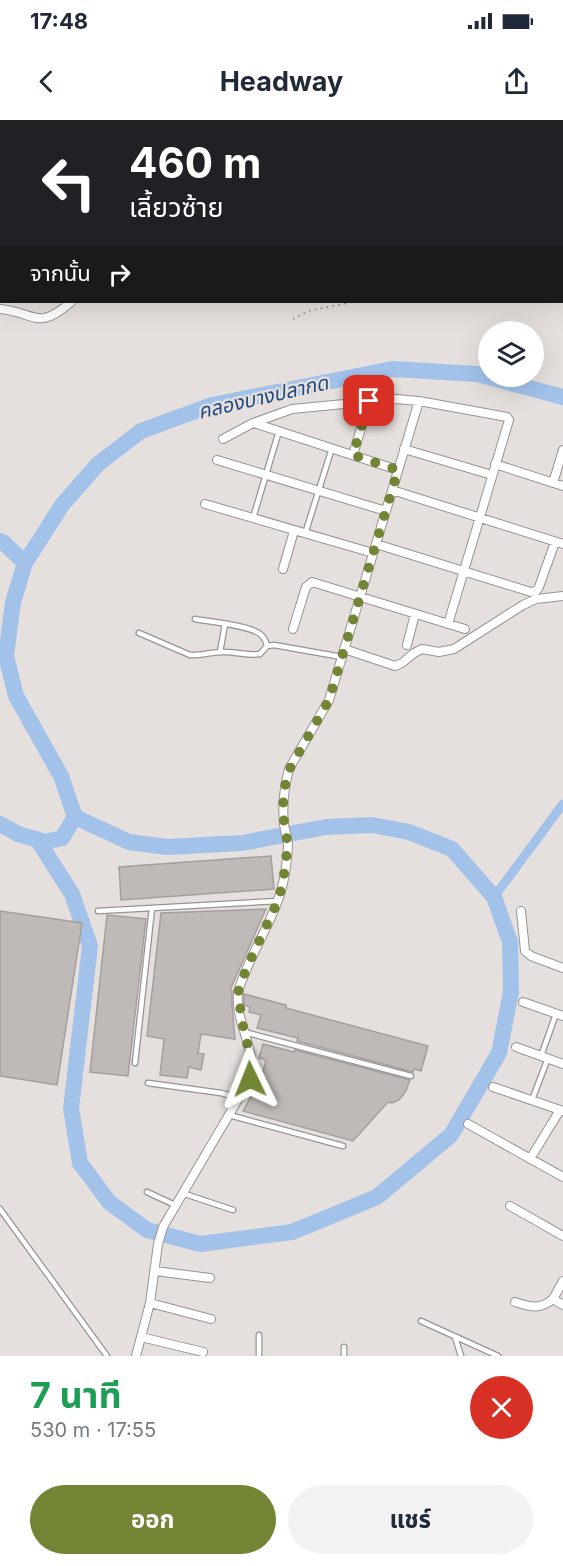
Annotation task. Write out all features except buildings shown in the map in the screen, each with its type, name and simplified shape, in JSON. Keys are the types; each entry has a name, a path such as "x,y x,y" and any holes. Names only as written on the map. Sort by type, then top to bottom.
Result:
{"street":[{"path":"0,309 36,319 50,317 70,303"},
{"path":"223,439 254,423 292,409 369,401 396,399 419,401 507,417 509,420 447,624"},
{"path":"353,455 369,401"},
{"path":"136,1356 150,1303 162,1231 250,1079 251,1058 238,1001 238,989 278,901 288,844 284,826 283,794 289,770 329,700 419,401"},
{"path":"254,423 398,470"},
{"path":"405,449 492,475"},
{"path":"553,483 563,450"},
{"path":"217,460 386,511"},
{"path":"495,464 563,486"},
{"path":"205,504 305,534 374,549 531,592 536,591 539,587 559,543 392,490"},
{"path":"283,569 294,531"},
{"path":"293,629 306,587 312,582 465,629"},
{"path":"343,653 395,666 422,650 439,652 454,649 536,599 563,596"},
{"path":"407,645 415,615"},
{"path":"521,911 525,951 531,956 563,968"},
{"path":"523,1002 561,1013"},
{"path":"516,1047 563,1064"},
{"path":"493,1087 561,1111 530,1159"},
{"path":"468,1125 563,1177"},
{"path":"510,1206 563,1236"},
{"path":"155,1271 210,1278"},
{"path":"515,1302 536,1306 546,1305 553,1299 563,1281"},
{"path":"553,1299 563,1305"},
{"path":"150,1303 211,1319"},
{"path":"141,1337 203,1352"}],"lane":[{"path":"252,519 279,431"},
{"path":"305,534 332,448"},
{"path":"195,619 249,629 260,634 267,646"},
{"path":"220,652 225,624"},
{"path":"139,633 190,655 198,656 220,652 260,654 267,646 274,645 343,653"},
{"path":"98,911 278,901"},
{"path":"135,1063 153,908"},
{"path":"532,1100 561,1013"},
{"path":"244,1032 411,1076"},
{"path":"148,1083 221,1093 239,1098"},
{"path":"229,1115 344,1146"},
{"path":"147,1192 175,1205"},
{"path":"182,1193 233,1210"},
{"path":"0,1209 107,1356"},
{"path":"421,1321 498,1356"},
{"path":"259,1335 259,1356"},
{"path":"455,1337 461,1356"},
{"path":"344,1347 344,1356"}],"path":[{"path":"293,319 308,311 348,303"}],"waterway":[{"name":"คลองบางปลากด","path":"0,824 18,834 45,842 62,838 75,817 61,776 16,696 6,656 13,602 25,563 62,505 98,464 141,431 212,405 392,369 477,374 563,397"},
{"path":"0,541 25,563"},
{"path":"494,897 563,804"},
{"path":"37,839 72,894 90,946 71,1108 80,1163 109,1202 147,1230 200,1244 292,1232 377,1197 451,1135 499,1053 511,992 510,942 494,897 452,849 409,832 372,825 326,827 242,843 167,847 129,842 75,817"}],"route":[{"path":"250,1079 251,1058 238,1007 238,994 240,984 278,901 283,882 288,844 284,826 285,782 289,770 329,700 398,470 353,455 369,401"}]}
